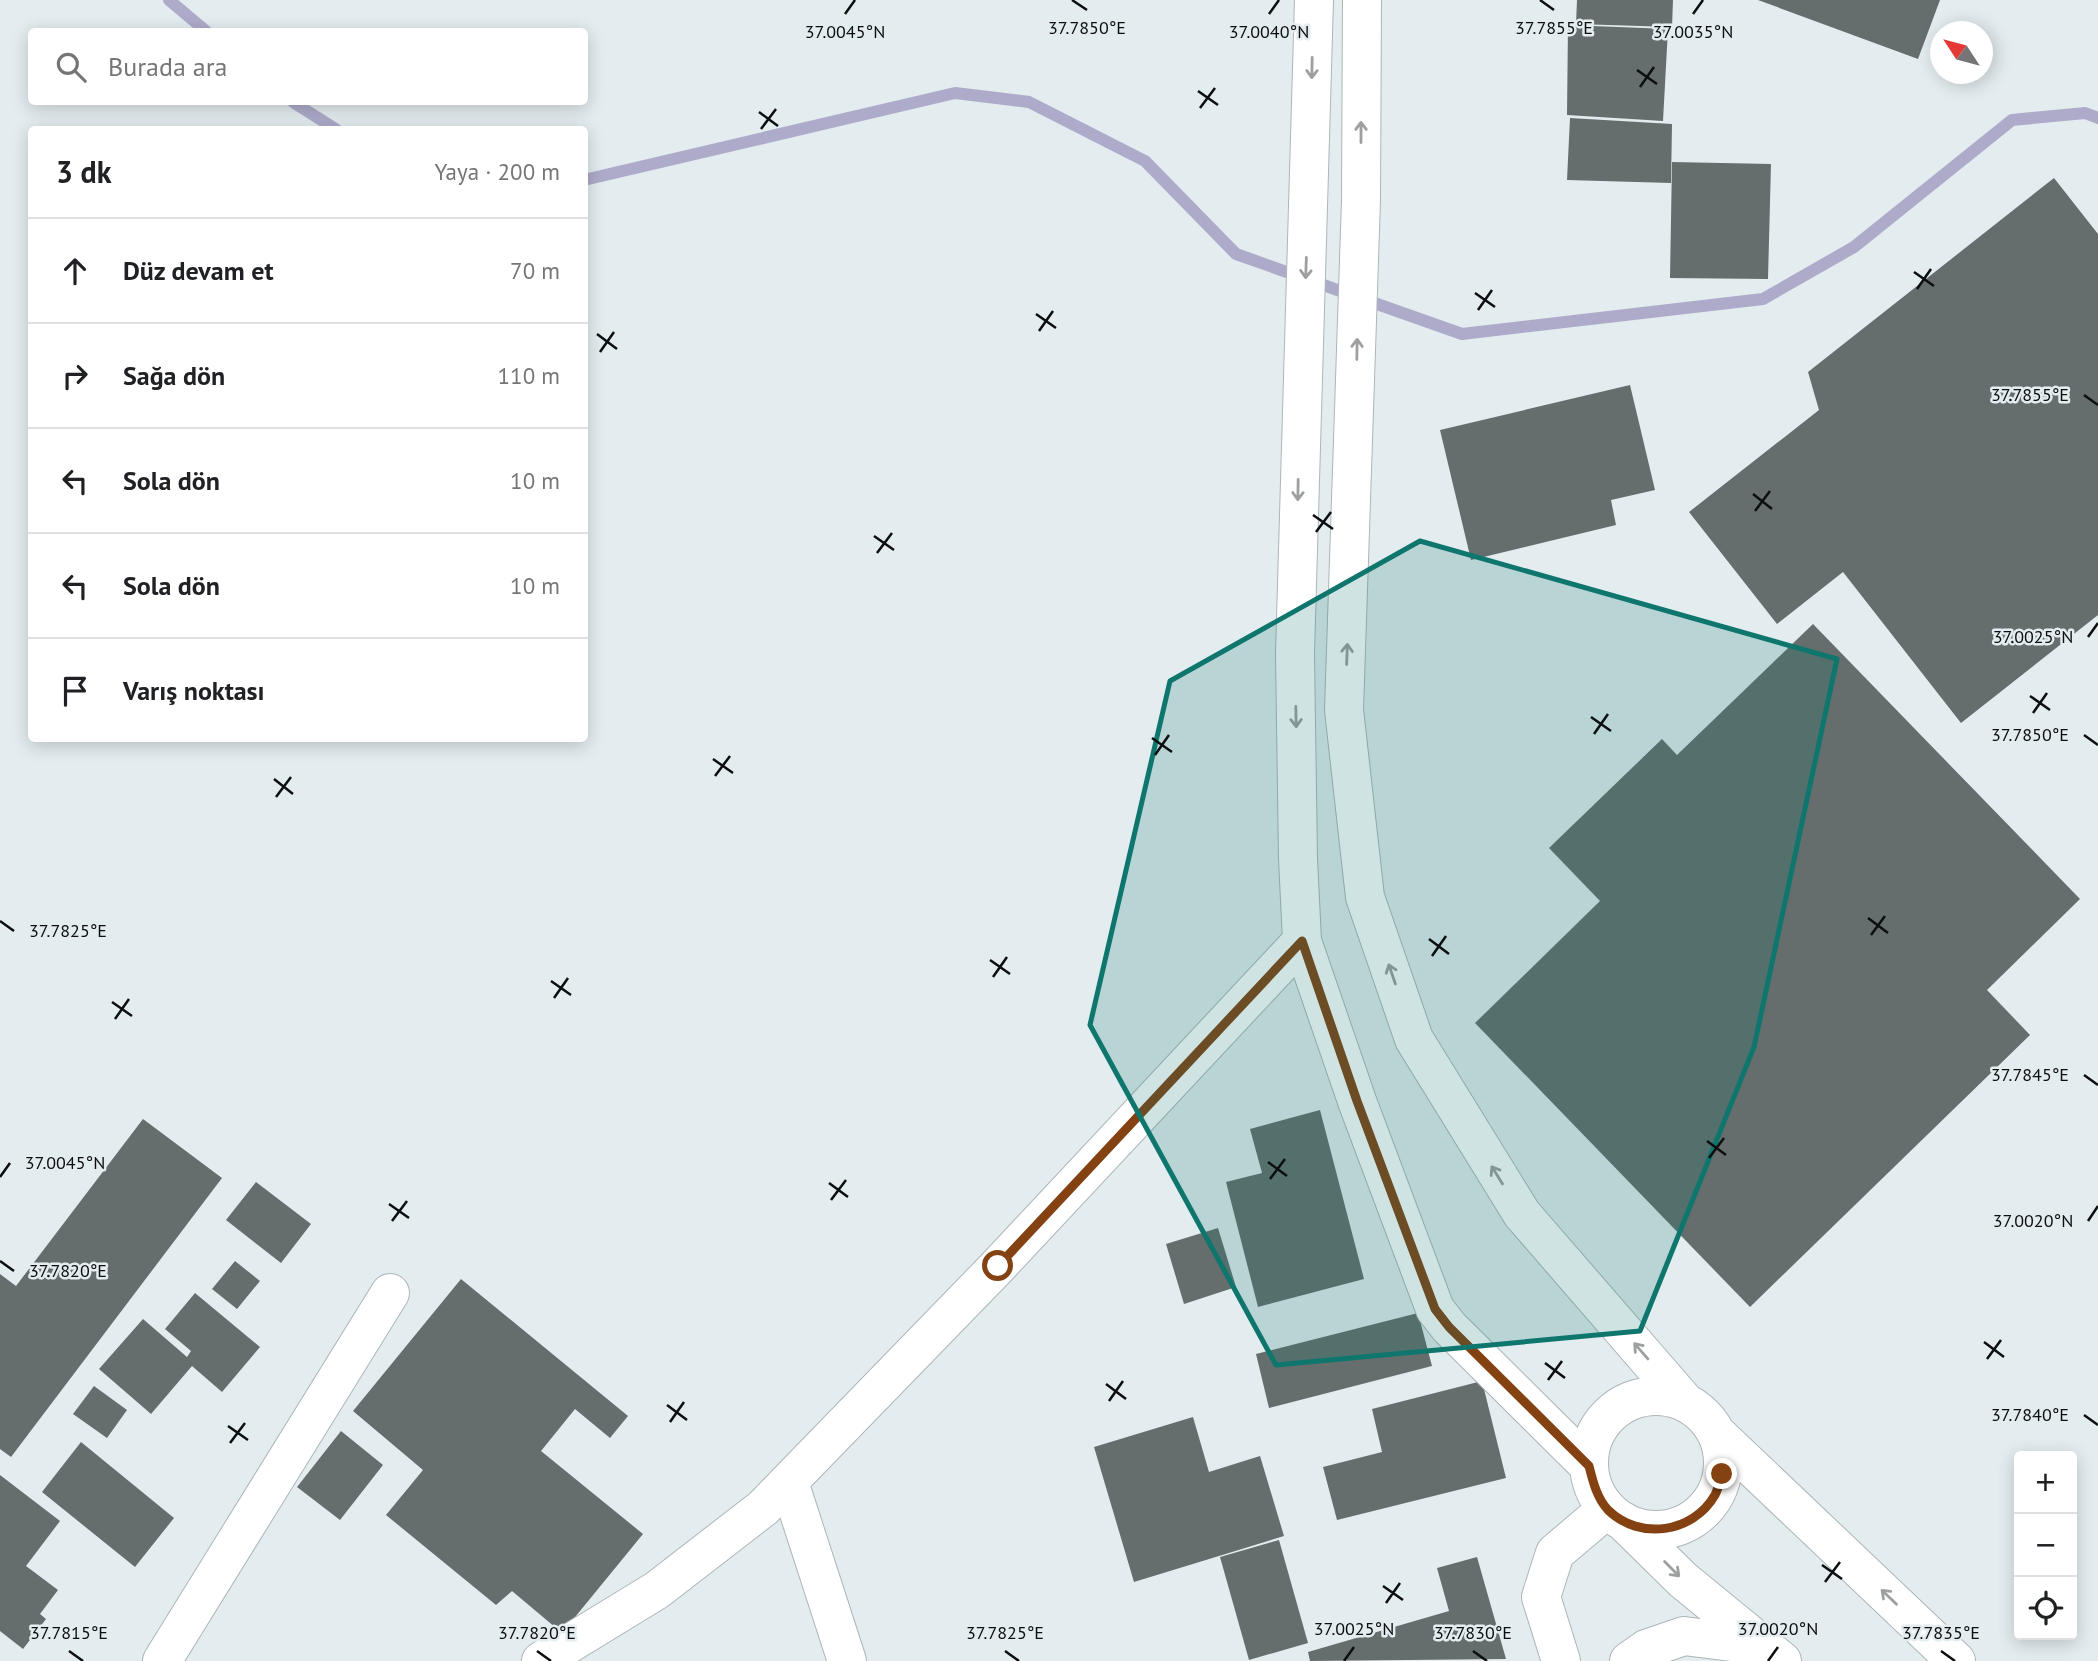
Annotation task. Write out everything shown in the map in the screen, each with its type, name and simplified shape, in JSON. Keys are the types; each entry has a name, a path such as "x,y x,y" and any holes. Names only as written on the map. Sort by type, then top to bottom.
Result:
{"main road":[{"path":"1314,0 1295,653 1302,941 1357,1101 1435,1309 1449,1327 1589,1466"},
{"path":"1362,0 1361,200 1345,710 1365,897 1414,1039 1522,1214 1685,1402 1704,1416 1717,1433 1956,1661"},
{"path":"541,1661 657,1590 763,1508 998,1266 1302,941"},
{"path":"162,1661 390,1293"},
{"path":"1685,1402 1663,1395 1641,1397 1619,1406 1602,1422 1592,1443 1589,1466 1594,1489 1615,1515 1683,1580 1773,1653"},
{"path":"1615,1515 1643,1529 1665,1529 1685,1523 1702,1511 1715,1494 1722,1474 1723,1453 1717,1433"},
{"path":"789,1482 847,1661"},
{"path":"1561,1661 1541,1597 1555,1553 1615,1515"},
{"path":"1629,1661 1646,1649 1684,1636 1773,1653"}],"highlighted area":[{"path":"1420,541 1837,659 1754,1047 1640,1331 1276,1365 1090,1025 1170,681"}],"building":[{"path":"1577,0 1673,0 1672,27 1576,24"},
{"path":"1758,0 1940,0 1918,59"},
{"path":"1568,25 1668,29 1663,121 1567,115"},
{"path":"1570,118 1672,124 1671,183 1567,180"},
{"path":"1672,162 1771,164 1768,279 1670,278"},
{"path":"2054,178 2098,234 2098,615 1961,723 1843,572 1777,624 1689,512 1819,410 1808,372"},
{"path":"1630,385 1655,490 1611,500 1616,525 1471,560 1440,430"},
{"path":"1813,624 2080,899 1987,990 2030,1035 1750,1307 1475,1023 1600,901 1549,848 1662,739 1677,755"},
{"path":"1320,1110 1364,1279 1258,1307 1226,1182 1262,1173 1250,1129"},
{"path":"143,1119 222,1178 11,1457 0,1449 0,1274 16,1286"},
{"path":"256,1182 311,1224 281,1263 226,1220"},
{"path":"1218,1228 1236,1287 1184,1304 1166,1244"},
{"path":"235,1261 260,1281 237,1309 212,1289"},
{"path":"461,1279 628,1416 610,1438 575,1409 541,1451 643,1534 562,1633 512,1591 496,1605 386,1515 423,1470 353,1411"},
{"path":"195,1293 260,1347 222,1392 192,1366 151,1414 99,1369 143,1319 187,1357 191,1351 165,1329"},
{"path":"1418,1313 1432,1366 1269,1408 1256,1354"},
{"path":"1482,1381 1506,1478 1337,1520 1323,1467 1382,1452 1372,1409"},
{"path":"94,1386 127,1410 107,1438 73,1414"},
{"path":"1193,1417 1209,1472 1260,1456 1284,1536 1134,1582 1094,1447"},
{"path":"341,1431 383,1465 340,1520 297,1487"},
{"path":"81,1442 174,1518 135,1567 42,1492"},
{"path":"0,1475 60,1521 26,1566 58,1590 40,1614 46,1619 23,1649 0,1631"},
{"path":"1279,1540 1308,1643 1249,1660 1220,1557"},
{"path":"1477,1557 1506,1659 1310,1661 1308,1652 1449,1611 1437,1568"}],"waterway":[{"path":"169,0 202,28"},
{"path":"588,179 955,93 1029,102 1145,161 1236,254 1462,334 1763,299 1854,247 2012,120 2085,113 2098,118"},
{"path":"298,105 331,126"}],"route":[{"path":"998,1266 1302,941 1357,1101 1435,1309 1449,1327 1589,1466 1594,1489 1607,1509 1623,1521 1643,1529 1665,1529 1685,1523 1702,1511 1715,1494 1722,1474"}]}
